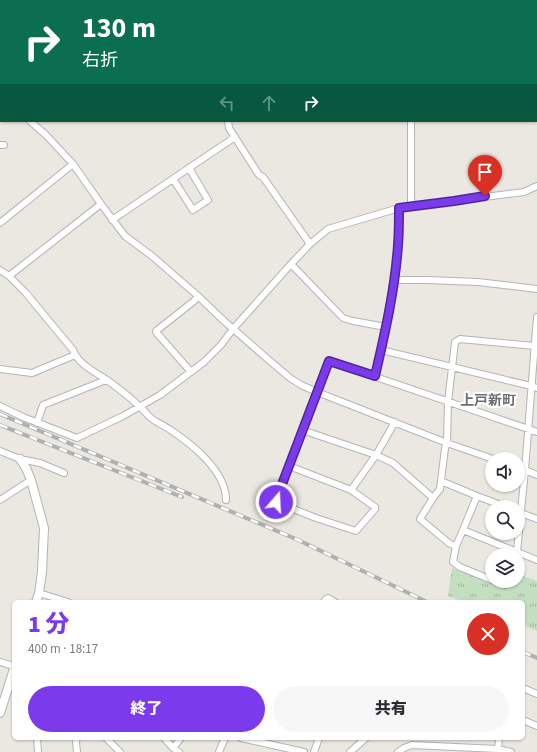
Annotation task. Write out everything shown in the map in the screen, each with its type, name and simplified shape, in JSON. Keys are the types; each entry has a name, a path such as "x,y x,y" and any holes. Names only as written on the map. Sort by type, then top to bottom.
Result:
{"street":[{"path":"31,122 73,164 125,236 152,256 290,378 317,392 447,443 485,456"},
{"path":"228,122 229,128 259,174 263,177 310,244"},
{"path":"411,122 411,206"},
{"path":"112,220 235,137"},
{"path":"0,223 73,164"},
{"path":"173,179 193,210 208,200 189,168"},
{"path":"0,406 37,423 77,438 123,416 160,395 204,362 221,345 233,329 291,264 310,244 328,229 399,208 524,192 537,186"},
{"path":"9,276 101,204"},
{"path":"375,376 395,280 399,208"},
{"path":"291,264 342,318 386,327"},
{"path":"0,270 9,276 25,292 73,350 75,355 86,366 140,406 150,418 168,428 183,439 208,461 220,476 226,495 226,500"},
{"path":"395,280 478,282 537,289"},
{"path":"191,372 156,331 194,301 198,296"},
{"path":"537,317 534,387 528,428 525,470 537,475"},
{"path":"456,546 450,544 420,519 440,489 445,448 447,443 448,402 455,342 460,339 535,346"},
{"path":"381,350 534,387"},
{"path":"0,369 32,373 75,355"},
{"path":"289,466 351,490 375,509 356,531 316,518 276,502 276,500 302,430 329,361 537,432"},
{"path":"37,423 43,406 106,380"},
{"path":"351,490 376,455 395,422"},
{"path":"302,430 376,455 394,463 433,498"},
{"path":"0,451 40,463 64,473"},
{"path":"20,458 26,468 44,528 42,572 37,600"},
{"path":"0,500 30,480"},
{"path":"441,481 487,500"},
{"path":"476,496 456,546 453,562 460,567 485,577"},
{"path":"525,514 537,519"},
{"path":"463,530 504,548"},
{"path":"525,556 537,560"},
{"path":"39,593 62,600"},
{"path":"0,662 12,667"},
{"path":"0,713 12,674"},
{"path":"525,689 537,694"},
{"path":"525,721 537,726"},
{"path":"38,740 38,752"},
{"path":"76,740 77,752"},
{"path":"108,740 120,752"},
{"path":"166,740 179,752"},
{"path":"173,748 179,740"},
{"path":"219,752 224,740"},
{"path":"250,740 304,752"},
{"path":"314,752 318,740"},
{"path":"350,752 364,740"},
{"path":"412,740 412,745"},
{"path":"498,749 499,740"},
{"path":"398,752 412,745 441,749 498,749 511,752"}],"green space":[{"path":"452,568 485,580 485,588 525,588 525,577 537,581 537,631 525,626 525,600 459,600 448,596"}],"railway":[{"path":"0,414 296,539 423,600"},
{"path":"0,425 182,497"},
{"path":"525,653 537,658"}],"district":[{"name":"上戸新町","path":"488,401"}],"route":[{"path":"276,502 308,413 329,361 375,376 395,280 399,208 485,196"}]}
